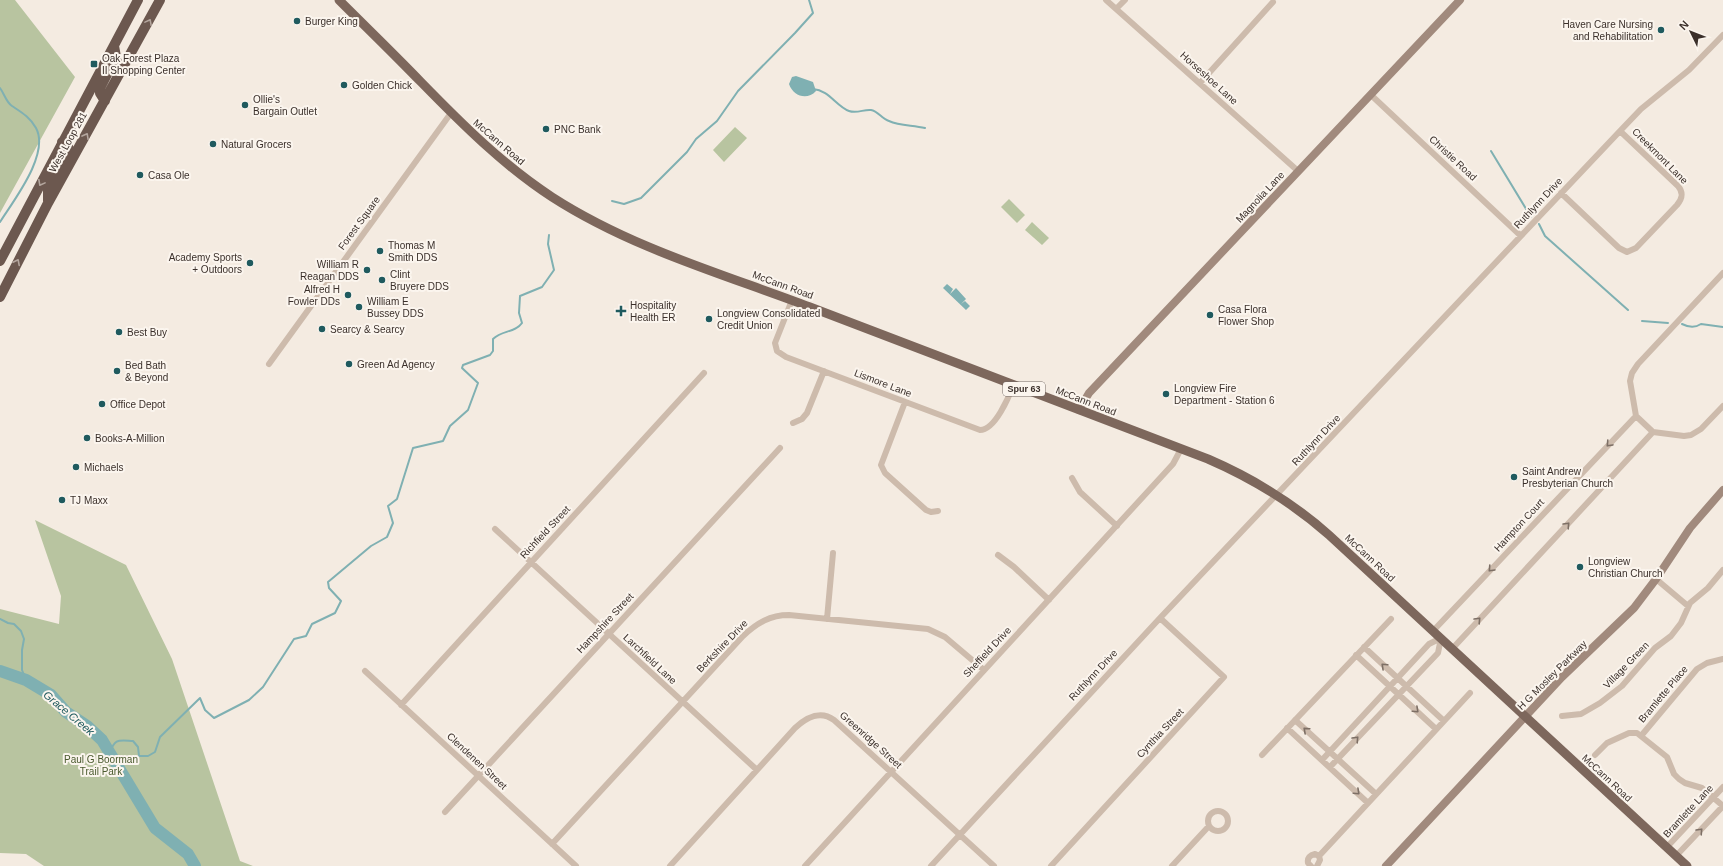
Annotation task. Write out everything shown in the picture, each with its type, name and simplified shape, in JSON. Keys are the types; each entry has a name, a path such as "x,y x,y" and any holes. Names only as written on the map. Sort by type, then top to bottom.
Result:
{"highway":[{"name":"West Loop 281","path":"0,261 138,0"},
{"name":"West Loop 281","path":"0,297 48,203 160,0"},
{"path":"105,100 100,93 100,88 116,57 114,46"},
{"path":"48,203 48,188 69,150 68,146 62,142"}],"main road":[{"name":"McCann Road","path":"339,0 481,142 518,173 553,198 585,216 650,247 1229,468 1277,495 1322,529 1687,866"},
{"name":"Magnolia Lane","path":"1079,410 1089,393 1460,0"},
{"name":"H G Mosley Parkway","path":"1386,866 1572,667 1629,613 1656,579 1695,522 1723,490"}],"street":[{"name":"Horseshoe Lane","path":"1106,0 1298,171"},
{"path":"1116,9 1125,0"},
{"path":"1200,83 1273,2"},
{"name":"Ruthlynn Drive","path":"931,866 1160,618 1620,131 1641,109 1689,70 1723,34"},
{"name":"Christie Road","path":"1370,95 1522,236"},
{"name":"Forest Square","path":"269,364 451,113"},
{"name":"Creekmont Lane","path":"1561,193 1619,248 1627,252 1636,248 1677,205 1681,199 1682,193 1678,186 1620,131"},
{"path":"1723,273 1633,370 1630,381 1636,416 1653,432 1684,436 1691,435 1701,429 1723,406"},
{"name":"Lismore Lane","path":"792,300 775,343 775,348 786,357 983,430 989,427 1001,411 1013,385"},
{"path":"792,423 802,419 807,414 824,371"},
{"name":"Richfield Street","path":"401,705 704,373"},
{"path":"905,402 881,465 885,473 926,510 931,512 938,511"},
{"name":"Hampton Court","path":"1433,631 1636,416"},
{"path":"1452,649 1653,432"},
{"name":"Hampshire Street","path":"445,812 780,448"},
{"name":"Sheffield Drive","path":"805,866 1173,464 1181,449"},
{"path":"1072,478 1080,492 1117,526"},
{"name":"Larchfield Lane","path":"495,529 757,770"},
{"path":"827,619 833,553"},
{"path":"998,555 1014,567 1049,600"},
{"name":"Village Green","path":"1562,716 1581,714 1600,704 1617,690 1656,648 1673,634 1681,623 1688,606 1708,588 1723,570"},
{"path":"1656,579 1688,606"},
{"name":"Berkshire Drive","path":"552,844 743,636 754,626 767,618 790,615 920,628 933,631 945,637 984,670"},
{"name":"Cynthia Street","path":"1051,866 1224,677 1160,618"},
{"path":"1262,755 1390,619"},
{"path":"1322,760 1429,644 1441,638"},
{"path":"1330,767 1438,653 1441,638"},
{"path":"1364,647 1444,721"},
{"path":"1356,655 1436,729"},
{"name":"Bramlette Place","path":"1641,736 1697,669 1707,663 1723,658"},
{"path":"1413,661 1422,669"},
{"name":"Clendenen Street","path":"365,671 576,866"},
{"path":"1319,856 1470,693"},
{"name":"Greenridge Street","path":"670,866 800,724 808,718 826,715 834,720 994,866"},
{"path":"1295,720 1376,794"},
{"path":"1287,728 1368,803"},
{"name":"Bramlette Place","path":"1595,755 1607,743 1629,733 1637,733 1667,757 1679,780 1684,783 1701,787 1723,806"},
{"name":"Bramlette Lane","path":"1667,847 1723,787"},
{"path":"1676,856 1723,806"},
{"path":"1172,866 1209,826"},
{"path":"1311,866 1308,861 1309,856 1315,854 1319,856"},
{"path":"1317,866 1320,862 1319,856"}],"green space":[{"path":"0,0 15,0 75,77 0,213"},
{"path":"735,127 747,138 724,162 713,150"},
{"path":"1009,199 1025,215 1017,223 1001,207"},
{"path":"1032,222 1049,238 1042,245 1025,230"},
{"name":"Paul G Boorman Trail Park","path":"35,520 126,565 172,659 240,861 253,866 44,866 26,854 0,853 0,609 59,624 61,596"}],"water":[{"path":"796,76 813,82 816,91 809,96 801,96 794,92 789,84 792,77"},
{"path":"947,284 953,289 950,294 956,288 966,299 961,304 965,301 970,306 966,310 943,288"}],"waterway":[{"path":"612,201 624,204 641,198 687,152 696,139 717,121 738,91 813,13 809,0"},
{"path":"0,88 10,104 34,124 39,139 38,151 28,176 0,222"},
{"path":"813,89 824,92 840,106 849,111 855,112 871,110 893,123 925,128"},
{"path":"1491,151 1531,217"},
{"path":"1539,224 1545,236 1628,310"},
{"path":"109,754 113,745 120,740 133,741 138,747 139,756 148,756 155,752 160,737 200,698 205,710 214,718 249,700 263,687 294,639 306,636 312,624 335,613 341,601 329,588 328,582 371,546 387,537 393,523 388,506 397,499 413,448 443,441 450,426 468,410 478,383 462,368 463,365 490,355 493,351 493,339 500,334 516,328 522,323 519,313 520,296 542,287 554,270 548,244 549,235"},
{"path":"1642,321 1668,323"},
{"path":"1682,324 1692,327 1701,324 1723,327"},
{"path":"0,619 14,624 21,631 24,639 22,650 22,670 26,680"},
{"name":"Grace Creek","path":"0,671 26,680 51,695 66,712 87,726 102,740 155,828 188,854 195,866"}],"place":[{"name":"Burger King","path":"297,21"},
{"name":"Haven Care Nursing and Rehabilitation","path":"1661,30"},
{"name":"Oak Forest Plaza II Shopping Center","path":"94,64"},
{"name":"Golden Chick","path":"344,85"},
{"name":"Ollie's Bargain Outlet","path":"245,105"},
{"name":"PNC Bank","path":"546,129"},
{"name":"Natural Grocers","path":"213,144"},
{"name":"Casa Ole","path":"140,175"},
{"name":"Thomas M Smith DDS","path":"380,251"},
{"name":"Academy Sports + Outdoors","path":"250,263"},
{"name":"William R Reagan DDS","path":"367,270"},
{"name":"Clint Bruyere DDS","path":"382,280"},
{"name":"Alfred H Fowler DDs","path":"348,295"},
{"name":"William E Bussey DDS","path":"359,307"},
{"name":"Hospitality Health ER","path":"621,311"},
{"name":"Casa Flora Flower Shop","path":"1210,315"},
{"name":"Longview Consolidated Credit Union","path":"709,319"},
{"name":"Searcy & Searcy","path":"322,329"},
{"name":"Best Buy","path":"119,332"},
{"name":"Green Ad Agency","path":"349,364"},
{"name":"Bed Bath & Beyond","path":"117,371"},
{"name":"Longview Fire Department - Station 6","path":"1166,394"},
{"name":"Office Depot","path":"102,404"},
{"name":"Books-A-Million","path":"87,438"},
{"name":"Michaels","path":"76,467"},
{"name":"Saint Andrew Presbyterian Church","path":"1514,477"},
{"name":"TJ Maxx","path":"62,500"},
{"name":"Longview Christian Church","path":"1580,567"}]}
